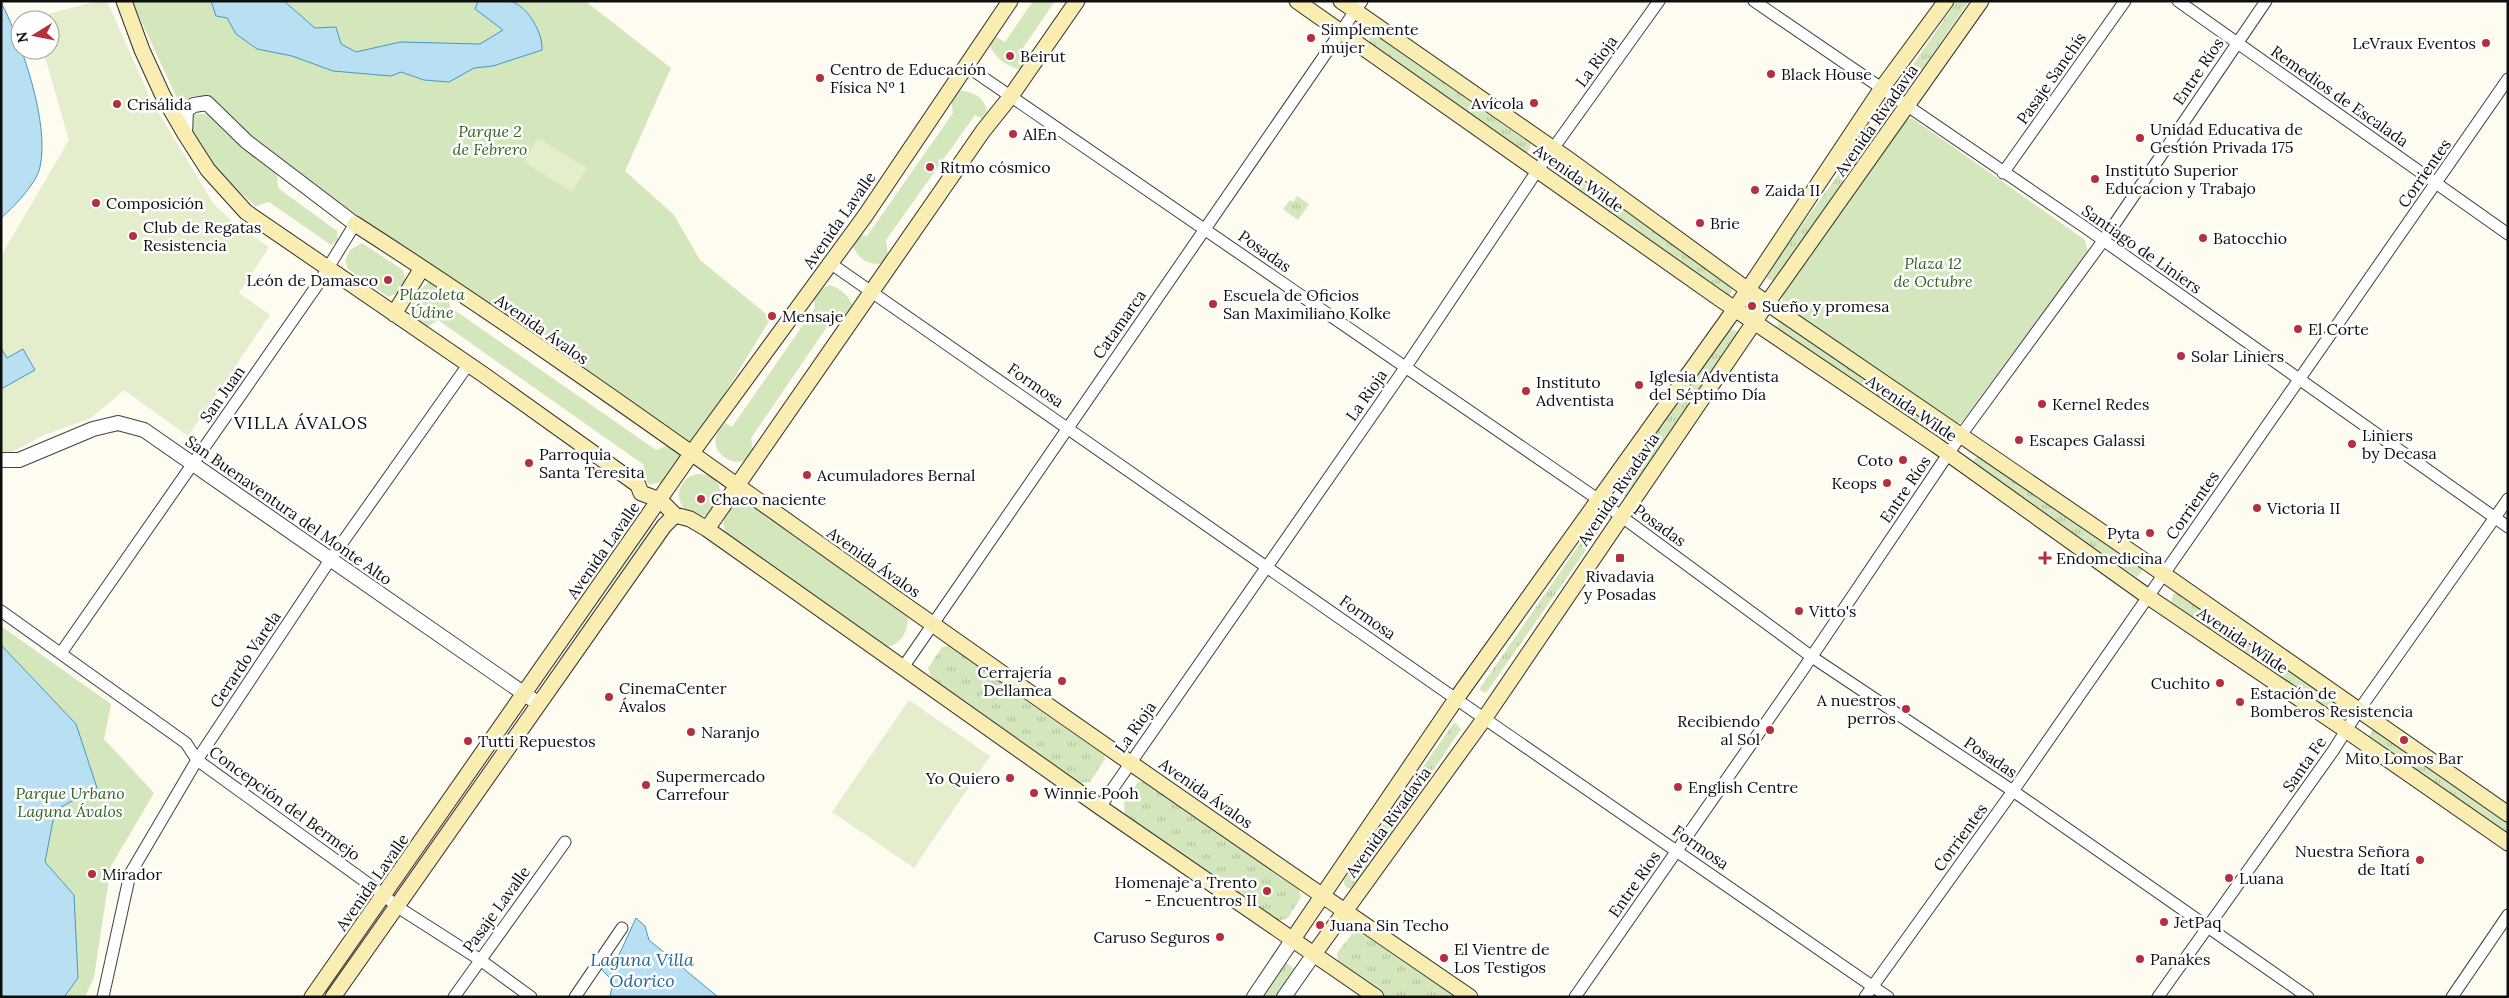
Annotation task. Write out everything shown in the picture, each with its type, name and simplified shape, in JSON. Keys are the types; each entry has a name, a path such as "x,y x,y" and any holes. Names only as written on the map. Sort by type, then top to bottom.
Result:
{"main road":[{"path":"124,1 146,58 184,134 208,170 246,212 328,266 638,485 641,493 660,500 675,515 690,519 707,529 904,666 1100,807 1376,997"},
{"name":"Avenida Lavalle","path":"312,997 691,454 865,216 965,65 1010,1"},
{"path":"707,529 983,131 1011,96 1077,1"},
{"name":"Avenida Wilde","path":"1296,1 1734,309 1949,454 2147,596 2347,731 2508,843"},
{"name":"Avenida Wilde","path":"1341,1 1358,6 1748,290 2163,574 2508,814"},
{"name":"Avenida Rivadavia","path":"1293,940 1456,699 1748,290 1882,88 1946,1"},
{"name":"Avenida Rivadavia","path":"1314,954 1484,719 1620,516 1754,322 1980,1"},
{"name":"Avenida Ávalos","path":"355,224 422,268 738,486 933,625 1470,997"},
{"path":"394,314 422,268"},
{"name":"Avenida Lavalle","path":"333,997 664,526 675,515"}],"street":[{"name":"La Rioja","path":"1100,807 1405,368 1537,171 1660,1"},
{"name":"Santiago de Liniers","path":"1754,1 2103,241 2508,528"},
{"name":"Pasaje Sanchís","path":"2003,173 2125,1"},
{"name":"Remedios de Escalada","path":"2178,1 2508,234"},
{"name":"Entre Ríos","path":"1575,997 1812,657 1961,435 2103,241 2266,1"},
{"name":"Catamarca","path":"904,666 1358,6"},
{"name":"Posadas","path":"965,65 1599,500 1812,657 2013,791 2206,928 2308,997"},
{"name":"Corrientes","path":"1865,997 2013,791 2508,79"},
{"name":"Avenida Ávalos","path":"184,134 186,110 194,105 207,103 247,142 355,224"},
{"name":"San Juan","path":"61,653 318,284 355,224"},
{"name":"Formosa","path":"830,263 1068,426 1484,719 1888,997"},
{"name":"Gerardo Varela","path":"102,997 130,874 197,760 330,560 468,365"},
{"name":"San Buenaventura del Monte Alto","path":"1,460 19,460 94,429 118,423 144,430 539,704"},
{"name":"Santa Fe","path":"2158,997 2347,731 2359,710 2508,499"},
{"name":"Concepción del Bermejo","path":"1,610 186,743 197,760 384,895 396,906 479,959 531,997"},
{"name":"Pasaje Lavalle","path":"454,997 479,959 565,842"},
{"path":"2452,997 2508,915"},
{"path":"576,997 622,928"},
{"name":"Avenida Rivadavia","path":"1254,997 1293,940"},
{"name":"Avenida Rivadavia","path":"1284,997 1314,954"}],"green space":[{"name":"Club de Regatas Resistencia","path":"97,1 107,1 151,100 213,203 236,225 269,247 239,293 270,315 188,436 124,390 91,418 44,435 8,454 1,451 1,256 69,140 46,60 60,60 60,11"},
{"name":"Parque 2 de Febrero","path":"132,1 585,1 671,68 625,171 674,215 700,260 771,318 693,445 683,445 251,144 206,96 193,96 181,107"},
{"path":"1033,1 1055,1 1021,51 1030,61 1023,70 1011,67 1003,62 989,45 996,37 1005,42"},
{"path":"1957,1 1969,1 1913,82 1909,83 1905,80 1905,76"},
{"path":"1372,34 1377,34 1531,144 1528,152 1525,153 1370,43 1369,39"},
{"path":"958,90 976,95 983,101 987,111 982,119 975,115 886,240 888,255 881,264 870,263 862,259 851,242 858,233 867,236 953,113 951,99"},
{"path":"194,114 208,114 277,175 278,188 337,231 338,241 331,245 269,202 255,206 225,178 199,145 189,120"},
{"path":"1881,115 1885,120 1775,281 1767,279 1766,275"},
{"name":"Plaza 12 de Octubre","path":"1912,118 2085,240 2088,251 1962,422 1954,424 1783,304 1782,294 1903,120"},
{"path":"538,138 587,168 572,192 524,162"},
{"path":"1567,171 1732,286 1732,291 1728,297 1562,180 1562,176"},
{"path":"1297,196 1309,204 1298,220 1283,209 1290,200 1293,202"},
{"path":"362,243 403,270 406,282 401,292 388,297 348,269 345,261 350,250"},
{"name":"Plazoleta Údine","path":"429,282 449,294 450,307 656,450 669,445 680,453 681,464 668,482 649,484 645,480 644,465 438,320 425,328 413,320 410,308 416,294"},
{"path":"829,285 838,288 844,293 854,308 847,320 833,318 751,438 753,451 749,456 740,462 723,456 716,447 717,433 725,423 732,427 815,308 813,295"},
{"path":"1779,320 1940,429 1942,433 1938,438 1777,328"},
{"path":"1729,329 1737,331 1738,336 1627,496 1622,496 1618,487"},
{"path":"1976,457 1980,457 2141,568 2142,571 2137,577 1974,465 1972,463"},
{"path":"700,474 715,480 721,495 715,510 700,516 685,510 679,495 685,480"},
{"path":"741,502 750,504 908,614 906,631 897,643 886,648 729,538 724,527 725,517 731,508"},
{"path":"651,523 653,525 540,685 538,684"},
{"path":"1592,526 1600,530 1486,693 1481,691 1480,688"},
{"path":"2179,592 2264,650 2253,666 2170,607 2173,594"},
{"name":"Parque Urbano Laguna Ávalos","path":"1,626 111,704 104,739 154,793 111,866 94,977 85,997 1,997"},
{"path":"953,645 1104,753 1105,759 1090,782 1079,783 932,679 928,668 942,647"},
{"path":"2287,665 2339,700 2335,711 2330,715 2279,678"},
{"path":"909,700 990,756 914,868 832,812"},
{"path":"1456,723 1461,729 1354,888 1347,888 1344,880 1453,724"},
{"path":"2377,729 2508,821 2508,838 2367,738 2373,730"},
{"path":"1138,782 1150,782 1298,885 1301,897 1288,918 1278,921 1125,815 1124,803"},
{"path":"1361,930 1460,997 1387,997 1338,963 1337,953 1353,933"},
{"path":"1285,962 1296,970 1278,997 1261,997"}],"water":[{"path":"211,1 284,1 315,28 336,27 341,44 356,52 400,42 480,44 503,30 475,9 478,1 510,1 523,8 533,21 540,36 542,50 493,66 474,68 449,82 424,80 401,72 391,76 333,71 292,56 257,49 236,34 227,18 216,16"},
{"path":"1,2 10,20 10,60 25,60 32,83 41,128 42,149 40,167 30,188 1,218"},
{"path":"1,348 7,358 23,349 35,370 1,389"},
{"path":"1,645 76,724 97,788 55,810 45,862 74,895 78,978 64,997 1,997"},
{"name":"Laguna Villa Odorico","path":"636,918 645,926 649,940 718,997 610,997 613,981 599,967 608,955 618,957"}],"place":[{"name":"Simplemente mujer","path":"1311,38"},
{"name":"LeVraux Eventos","path":"2486,43"},
{"name":"Beirut","path":"1010,56"},
{"name":"Black House","path":"1771,74"},
{"name":"Centro de Educación Física Nº 1","path":"820,78"},
{"name":"Avícola","path":"1534,103"},
{"name":"Crisálida","path":"117,104"},
{"name":"AlEn","path":"1013,134"},
{"name":"Unidad Educativa de Gestión Privada 175","path":"2140,138"},
{"name":"Ritmo cósmico","path":"930,167"},
{"name":"Instituto Superior Educacion y Trabajo","path":"2095,179"},
{"name":"Zaida II","path":"1755,190"},
{"name":"Composición","path":"96,203"},
{"name":"Brie","path":"1700,223"},
{"name":"Club de Regatas Resistencia","path":"133,236"},
{"name":"Batocchio","path":"2203,238"},
{"name":"León de Damasco","path":"388,280"},
{"name":"Escuela de Oficios San Maximiliano Kolke","path":"1213,304"},
{"name":"Sueño y promesa","path":"1752,306"},
{"name":"Mensaje","path":"772,316"},
{"name":"El Corte","path":"2298,329"},
{"name":"Solar Liniers","path":"2181,356"},
{"name":"Iglesia Adventista del Séptimo Día","path":"1639,385"},
{"name":"Instituto Adventista","path":"1526,391"},
{"name":"Kernel Redes","path":"2042,404"},
{"name":"Escapes Galassi","path":"2019,440"},
{"name":"Liniers by Decasa","path":"2352,444"},
{"name":"Coto","path":"1903,460"},
{"name":"Parroquia Santa Teresita","path":"529,463"},
{"name":"Acumuladores Bernal","path":"807,475"},
{"name":"Keops","path":"1887,483"},
{"name":"Chaco naciente","path":"701,499"},
{"name":"Victoria II","path":"2257,508"},
{"name":"Pyta","path":"2150,533"},
{"name":"Rivadavia y Posadas","path":"1620,558"},
{"name":"Endomedicina","path":"2045,558"},
{"name":"Vitto's","path":"1799,611"},
{"name":"Cerrajería Dellamea","path":"1062,681"},
{"name":"Cuchito","path":"2220,683"},
{"name":"CinemaCenter Ávalos","path":"609,697"},
{"name":"Estación de Bomberos Resistencia","path":"2240,702"},
{"name":"A nuestros perros","path":"1906,709"},
{"name":"Recibiendo al Sol","path":"1770,730"},
{"name":"Naranjo","path":"691,732"},
{"name":"Mito Lomos Bar","path":"2404,740"},
{"name":"Tutti Repuestos","path":"468,741"},
{"name":"Yo Quiero","path":"1010,778"},
{"name":"Supermercado Carrefour","path":"646,785"},
{"name":"English Centre","path":"1678,787"},
{"name":"Winnie Pooh","path":"1034,793"},
{"name":"Nuestra Señora de Itatí","path":"2420,860"},
{"name":"Mirador","path":"92,874"},
{"name":"Luana","path":"2229,878"},
{"name":"Homenaje a Trento - Encuentros II","path":"1267,891"},
{"name":"JetPaq","path":"2164,922"},
{"name":"Juana Sin Techo","path":"1320,925"},
{"name":"Caruso Seguros","path":"1220,937"},
{"name":"El Vientre de Los Testigos","path":"1444,958"},
{"name":"Panakes","path":"2140,959"}],"district":[{"name":"VILLA ÁVALOS","path":"301,423"}]}
